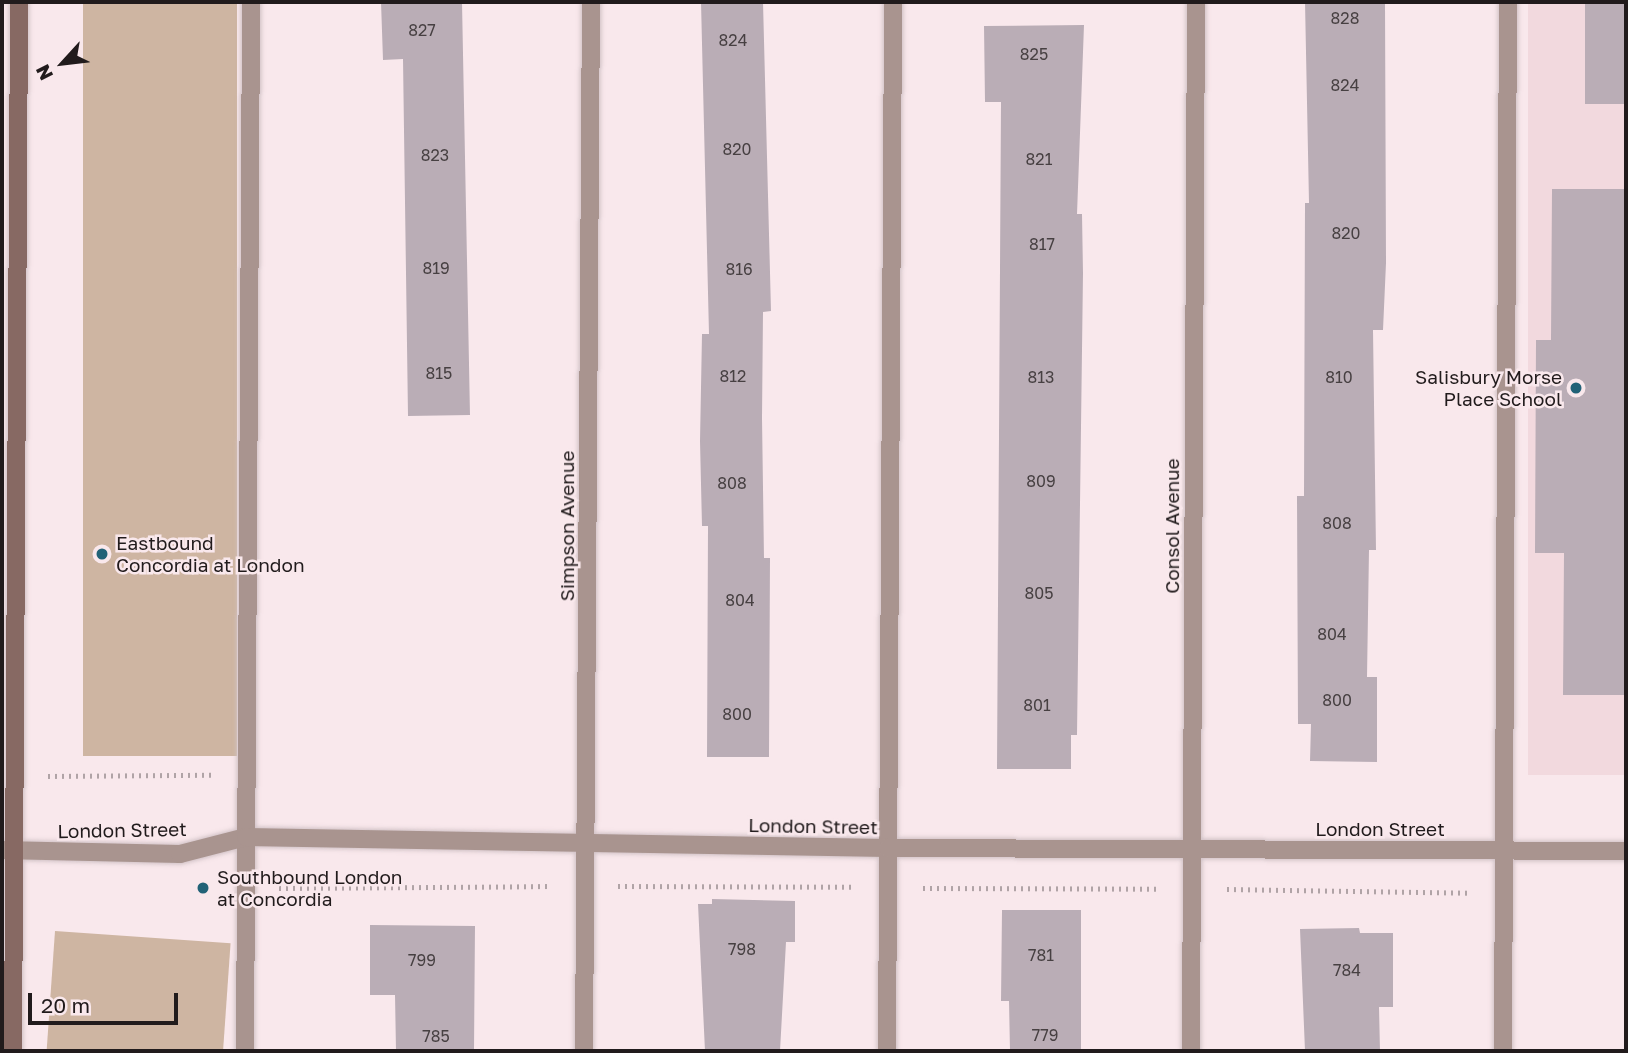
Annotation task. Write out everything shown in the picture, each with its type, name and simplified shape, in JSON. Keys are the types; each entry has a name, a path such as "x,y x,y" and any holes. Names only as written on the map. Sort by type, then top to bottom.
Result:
{"main road":[{"path":"13,1051 9,851 16,776 19,2"}],"street":[{"path":"245,1051 251,2"},
{"name":"Simpson Avenue","path":"584,1051 591,2"},
{"path":"887,1051 893,2"},
{"name":"Consol Avenue","path":"1191,1051 1196,2"},
{"path":"1503,1051 1508,2"},
{"name":"London Street","path":"9,851 180,854 246,837 888,848 1626,851"}],"path":[{"path":"16,776 246,774"}],"shaded area":[{"path":"83,2 237,2 237,756 83,756"},
{"name":"Salisbury Morse Place School","path":"1528,2 1626,2 1626,775 1528,775"},
{"path":"55,931 231,943 223,1051 47,1051"}],"building":[{"path":"381,2 462,2 470,415 408,416 403,59 383,60"},
{"path":"701,2 763,2 771,311 763,312 762,418 764,558 770,558 769,757 707,757 708,526 702,526 700,441 702,334 709,334"},
{"path":"1305,2 1385,2 1386,263 1383,330 1373,330 1376,550 1369,550 1367,677 1377,677 1377,762 1310,761 1311,724 1298,724 1297,496 1304,496 1305,203 1309,203"},
{"path":"1585,2 1626,2 1626,104 1585,104"},
{"path":"1084,25 1077,214 1082,214 1083,273 1077,735 1071,735 1071,769 997,769 1001,102 985,102 984,26"},
{"path":"1552,189 1626,189 1626,695 1563,695 1564,553 1535,553 1536,340 1551,340"},
{"path":"712,899 795,901 795,942 786,942 780,1051 705,1051 698,904 712,904"},
{"path":"1002,910 1081,910 1081,1051 1010,1051 1009,1001 1001,1001"},
{"path":"370,925 475,926 474,1051 396,1051 395,995 370,995"},
{"path":"1359,928 1360,933 1393,933 1393,1007 1379,1007 1380,1051 1305,1051 1300,929"}],"place":[{"name":"Salisbury Morse Place School","path":"1576,388"},
{"name":"Eastbound Concordia at London","path":"102,554"},
{"name":"Southbound London at Concordia","path":"203,888"}]}
